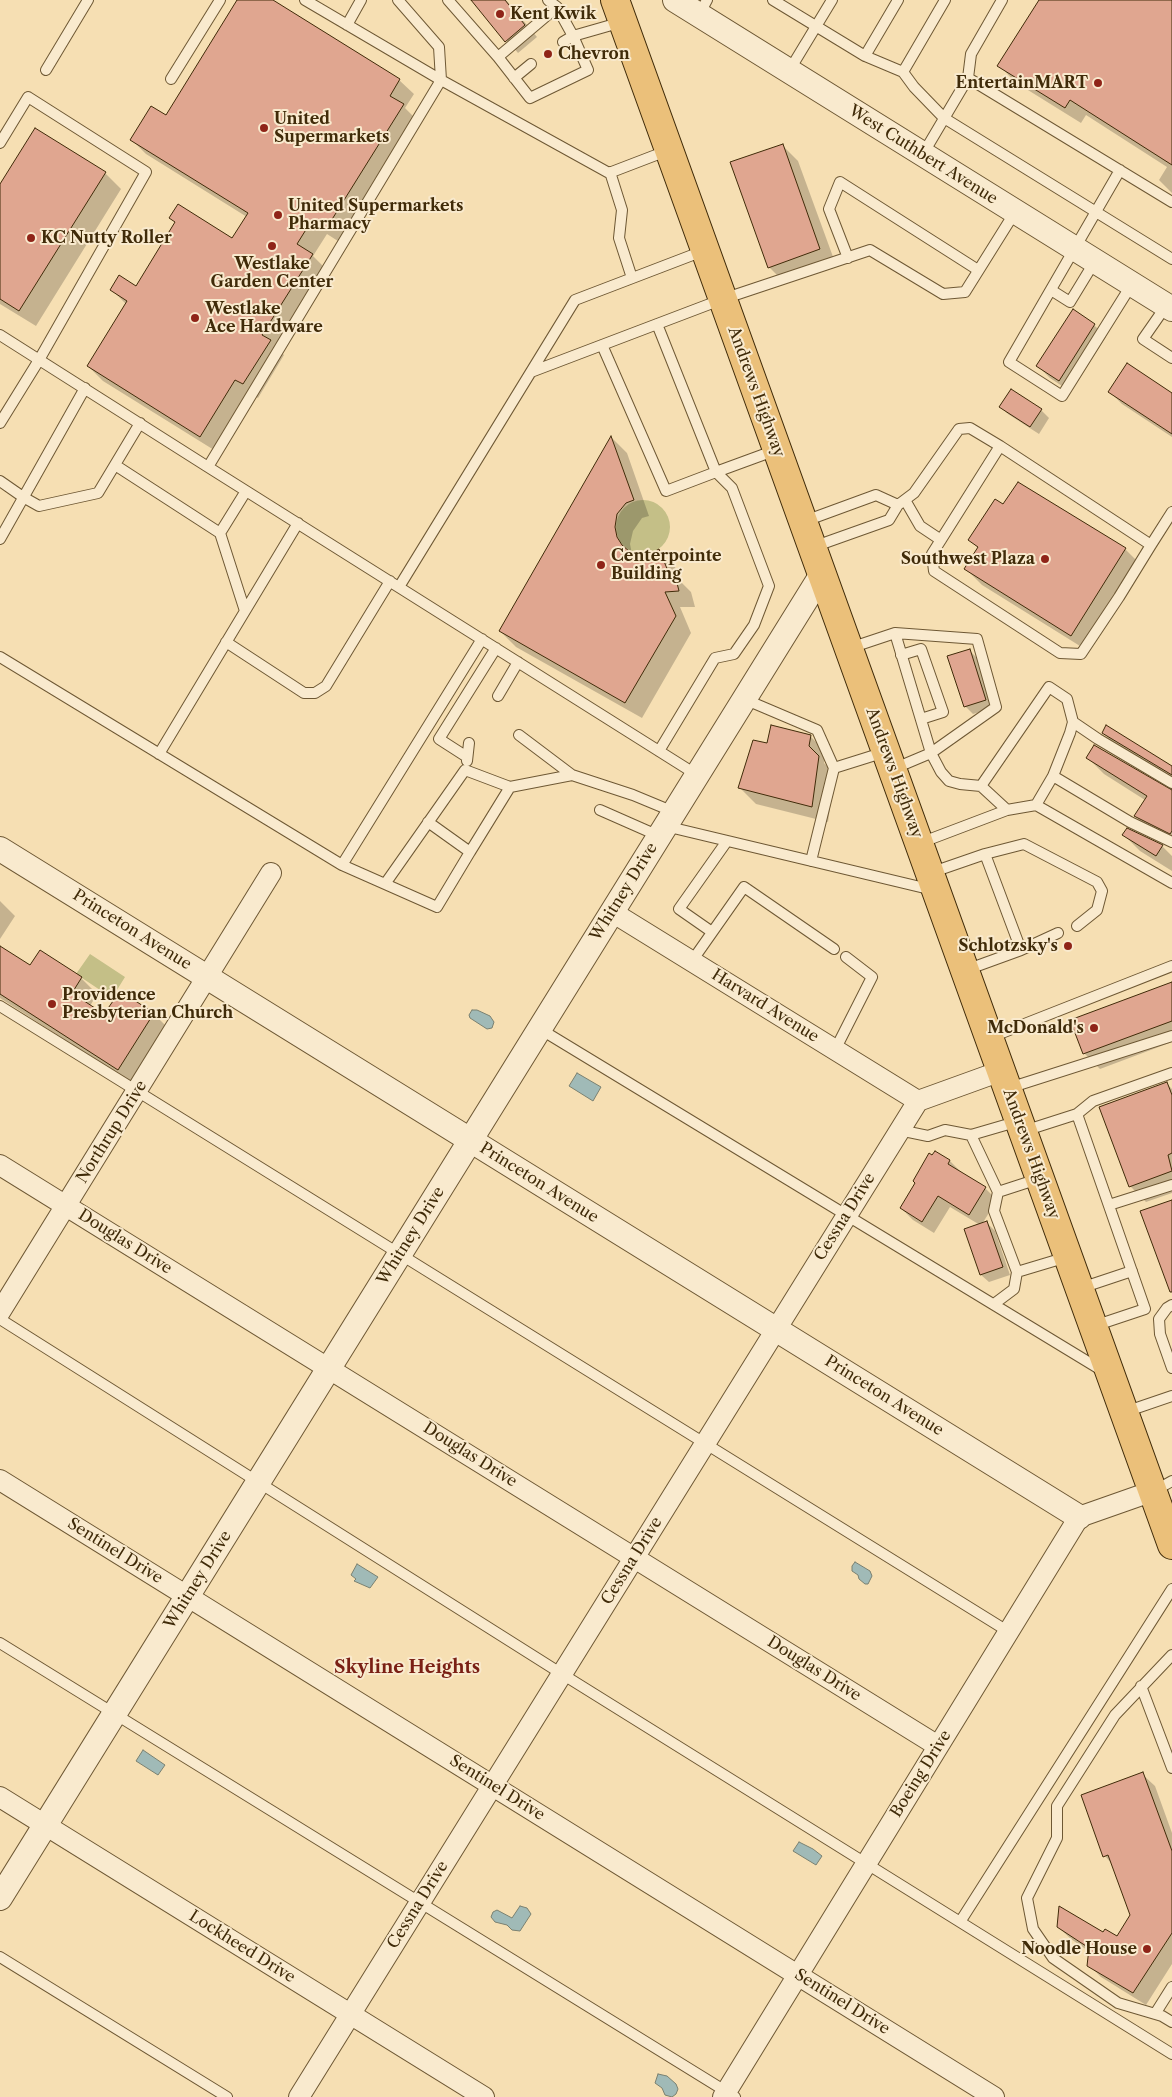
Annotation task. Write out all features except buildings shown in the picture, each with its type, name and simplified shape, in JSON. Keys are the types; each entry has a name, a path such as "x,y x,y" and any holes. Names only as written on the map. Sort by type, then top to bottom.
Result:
{"main road":[{"name":"Andrews Highway","path":"619,11 1124,1412 1162,1486 1172,1545"}],"street":[{"name":"West Cuthbert Avenue","path":"675,0 703,7 789,71 1169,308"},
{"name":"Whitney Drive","path":"0,1898 822,574"},
{"name":"Princeton Avenue","path":"0,848 1079,1517"},
{"name":"Northrup Drive","path":"0,1312 271,873"},
{"name":"Harvard Avenue","path":"612,912 918,1101"},
{"path":"918,1101 1004,1080"},
{"name":"Cessna Drive","path":"299,2097 918,1101"},
{"name":"Douglas Drive","path":"0,1165 938,1746"},
{"name":"Sentinel Drive","path":"0,1480 994,2097"},
{"path":"1079,1517 1162,1486"},
{"name":"Boeing Drive","path":"728,2095 866,1863 1079,1517"},
{"name":"Lockheed Drive","path":"0,1797 484,2097"}],"lane":[{"path":"46,70 88,0"},
{"path":"171,79 220,0"},
{"path":"305,0 441,80 610,172 622,210 619,238 632,278"},
{"path":"347,25 361,0"},
{"path":"208,467 441,80 439,47 398,0"},
{"path":"448,0 498,57 530,98 588,70 573,36 557,7 548,0"},
{"path":"773,0 866,56 903,72 914,88 944,118 1172,259"},
{"path":"789,71 832,0"},
{"path":"866,56 898,0"},
{"path":"903,72 945,0"},
{"path":"923,154 968,78 971,54 1002,0"},
{"path":"498,57 557,7"},
{"path":"563,42 619,11"},
{"path":"514,78 531,64"},
{"path":"968,78 1172,202"},
{"path":"0,143 28,97 146,172 39,360 0,422"},
{"path":"610,172 669,150"},
{"path":"1120,170 1009,362 1062,396 1132,284"},
{"path":"848,258 829,209 840,182 978,270"},
{"path":"531,372 723,299 870,250 943,294 965,292 1014,212"},
{"path":"226,642 304,693 315,692 326,686 531,372 575,300 705,250"},
{"path":"1051,290 1070,302 1095,262"},
{"path":"1169,308 1143,340 1172,358"},
{"path":"657,324 716,472 732,488 769,586 754,625 734,654 715,658 659,751"},
{"path":"0,335 697,775"},
{"path":"602,345 666,491 777,450"},
{"path":"0,539 85,388"},
{"path":"0,481 39,506 98,493 140,424"},
{"path":"812,547 889,520 902,503 914,493 959,429 970,428 1151,545"},
{"path":"1000,446 932,554 934,571 1060,653 1081,654 1172,512"},
{"path":"115,465 220,533 245,610"},
{"path":"220,533 246,491"},
{"path":"803,522 876,495 902,503 920,526 941,540"},
{"path":"159,754 298,523"},
{"path":"894,633 931,753 941,772 949,781 981,786 1007,810"},
{"path":"834,768 931,753 996,706 977,639 894,633 849,648"},
{"path":"342,865 482,639"},
{"path":"467,756 439,739 496,648"},
{"path":"901,655 921,649 943,712 920,719"},
{"path":"0,657 342,865 437,907 510,787"},
{"path":"498,696 518,662"},
{"path":"981,786 1049,687 1067,699 1073,722 1053,776 1036,805"},
{"path":"744,699 817,730 834,768 811,861"},
{"path":"1073,722 1172,783"},
{"path":"519,735 572,775 633,795 666,825"},
{"path":"384,884 465,770 469,743"},
{"path":"465,770 510,787 572,775"},
{"path":"1053,776 1130,822 1172,842"},
{"path":"919,843 1007,810 1036,805 1172,883"},
{"path":"600,810 811,861 933,882 985,854 1024,844 1097,882 1102,891 1097,910 1077,926"},
{"path":"428,822 470,852"},
{"path":"712,932 679,909 727,841"},
{"path":"985,854 1021,950"},
{"path":"692,961 744,887 834,949"},
{"path":"965,970 1021,950 1058,933"},
{"path":"835,1050 872,977 846,957"},
{"path":"989,1038 1172,966"},
{"path":"0,1006 1009,1632"},
{"path":"540,1029 1111,1376"},
{"path":"1004,1080 1172,1036"},
{"path":"899,1130 928,1136 945,1130 971,1135 1021,1126 1077,1114 1093,1101 1172,1073"},
{"path":"1077,1114 1145,1309 1094,1326"},
{"path":"971,1135 998,1192 994,1211 1017,1272 1014,1289 994,1304"},
{"path":"998,1192 1040,1178"},
{"path":"1109,1205 1172,1185"},
{"path":"1017,1272 1068,1257"},
{"path":"1080,1288 1132,1271"},
{"path":"1172,1305 1167,1308 1159,1319 1160,1334 1172,1368"},
{"path":"0,1319 562,1674 1172,2054"},
{"path":"1124,1412 1172,1396"},
{"path":"960,1922 1172,1589"},
{"path":"0,1643 420,1902 728,2095"},
{"path":"1172,1655 1115,1715 1057,1806 1057,1838 1027,1898 1033,1929 1053,1958 1118,2003 1155,2014 1172,2022"},
{"path":"1141,1686 1172,1768"},
{"path":"0,1957 227,2097"},
{"path":"1155,2014 1172,1987"}],"shaded area":[{"path":"638,500 648,500 658,504 666,512 670,527 666,542 658,550 648,554 638,554 628,550 620,542 616,532 616,522 620,512 628,504"},
{"path":"90,954 125,977 112,998 76,974"}],"water":[{"path":"472,1010 477,1010 490,1016 494,1022 492,1028 487,1029 470,1018 469,1015"},
{"path":"577,1073 601,1087 593,1101 569,1086"},
{"path":"855,1562 870,1571 872,1576 868,1584 865,1584 852,1571 852,1566"},
{"path":"357,1564 378,1577 370,1588 354,1581 356,1579 351,1575"},
{"path":"143,1750 165,1765 158,1775 136,1761"},
{"path":"799,1842 822,1856 816,1865 793,1851"},
{"path":"520,1906 527,1908 531,1914 520,1931 512,1930 507,1925 495,1922 491,1917 493,1912 497,1910 512,1918"},
{"path":"658,2074 667,2076 676,2084 678,2089 672,2097 665,2095 662,2088 655,2083"}],"place":[{"name":"Kent Kwik","path":"500,14"},
{"name":"Chevron","path":"548,54"},
{"name":"EntertainMART","path":"1098,83"},
{"name":"United Supermarkets","path":"264,128"},
{"name":"United Supermarkets Pharmacy","path":"278,215"},
{"name":"KC Nutty Roller","path":"31,238"},
{"name":"Westlake Garden Center","path":"272,246"},
{"name":"Westlake Ace Hardware","path":"195,318"},
{"name":"Southwest Plaza","path":"1045,559"},
{"name":"Centerpointe Building","path":"601,565"},
{"name":"Schlotzsky's","path":"1068,946"},
{"name":"Providence Presbyterian Church","path":"52,1004"},
{"name":"McDonald's","path":"1094,1028"},
{"name":"Noodle House","path":"1147,1949"}],"district":[{"name":"Skyline Heights","path":"407,1668"}]}
